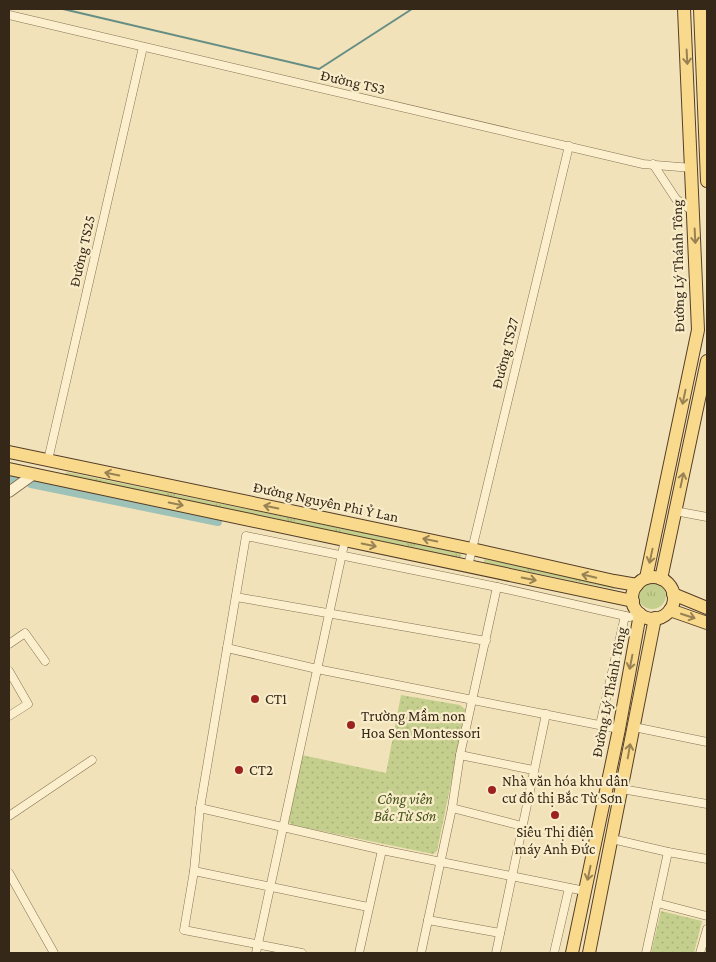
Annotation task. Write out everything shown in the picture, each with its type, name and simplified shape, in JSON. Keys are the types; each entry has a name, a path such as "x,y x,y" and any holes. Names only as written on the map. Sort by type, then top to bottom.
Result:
{"main road":[{"name":"Đường Lý Thánh Tông","path":"642,582 698,330 684,9"},
{"path":"700,9 707,181"},
{"path":"692,168 706,167"},
{"path":"661,579 707,361"},
{"name":"Đường Nguyên Phi Ỷ Lan","path":"9,452 472,549 614,581 642,582"},
{"path":"34,474 48,460"},
{"path":"9,469 633,601"},
{"path":"654,577 661,579 670,585 673,594 673,603 670,610 664,615 655,618 640,614 634,607 633,593 642,582 654,577"},
{"path":"673,594 707,608"},
{"path":"670,610 707,623"},
{"name":"Đường Lý Thánh Tông","path":"572,953 640,614"},
{"name":"Đường Lý Thánh Tông","path":"589,953 655,618"},
{"path":"601,813 617,816"}],"street":[{"name":"Đường TS3","path":"9,15 642,164 692,168"},
{"name":"Đường TS25","path":"48,460 143,47"},
{"name":"Đường TS27","path":"468,566 569,146"},
{"path":"653,164 676,199 694,212"},
{"path":"9,492 34,474"},
{"path":"675,511 707,517"},
{"path":"302,953 184,930 194,871 200,808 246,536 497,587 630,617 640,614"},
{"path":"256,953 345,540"},
{"path":"420,953 497,587"},
{"path":"236,597 486,641"},
{"path":"600,725 625,616"},
{"path":"9,644 26,633 45,661"},
{"path":"227,648 316,669 618,728"},
{"path":"9,671 11,681 28,704 9,716"},
{"path":"496,953 546,714"},
{"path":"634,727 707,742"},
{"path":"460,756 533,770"},
{"path":"9,816 92,760"},
{"path":"622,789 707,804"},
{"path":"200,808 382,850 585,891"},
{"path":"452,808 522,826"},
{"path":"612,839 707,859"},
{"path":"359,953 382,850"},
{"path":"646,953 668,852"},
{"path":"194,871 368,907"},
{"path":"9,873 54,953"},
{"path":"554,953 569,888"},
{"path":"657,903 707,916"},
{"path":"428,920 500,933"},
{"path":"700,953 707,929"}],"green space":[{"path":"67,472 460,553 462,556 458,558 64,475"},
{"path":"484,559 615,586 617,588 614,589 484,563"},
{"path":"652,581 662,585 666,595 662,605 652,609 642,605 638,595 642,585"},
{"name":"Công viên Bắc Từ Sơn","path":"401,695 460,705 466,710 437,851 433,854 292,825 287,820 302,755 386,773"},
{"path":"661,911 702,921 694,953 651,953"}],"waterway":[{"path":"63,9 319,69 412,9"},
{"path":"9,479 16,480"},
{"path":"31,484 218,522"}],"place":[{"name":"CT1","path":"255,699"},
{"name":"Trường Mầm non Hoa Sen Montessori","path":"351,725"},
{"name":"CT2","path":"239,770"},
{"name":"Nhà văn hóa khu dân cư đô thị Bắc Từ Sơn","path":"492,790"},
{"name":"Siêu Thị điện máy Anh Đức","path":"555,815"}]}
